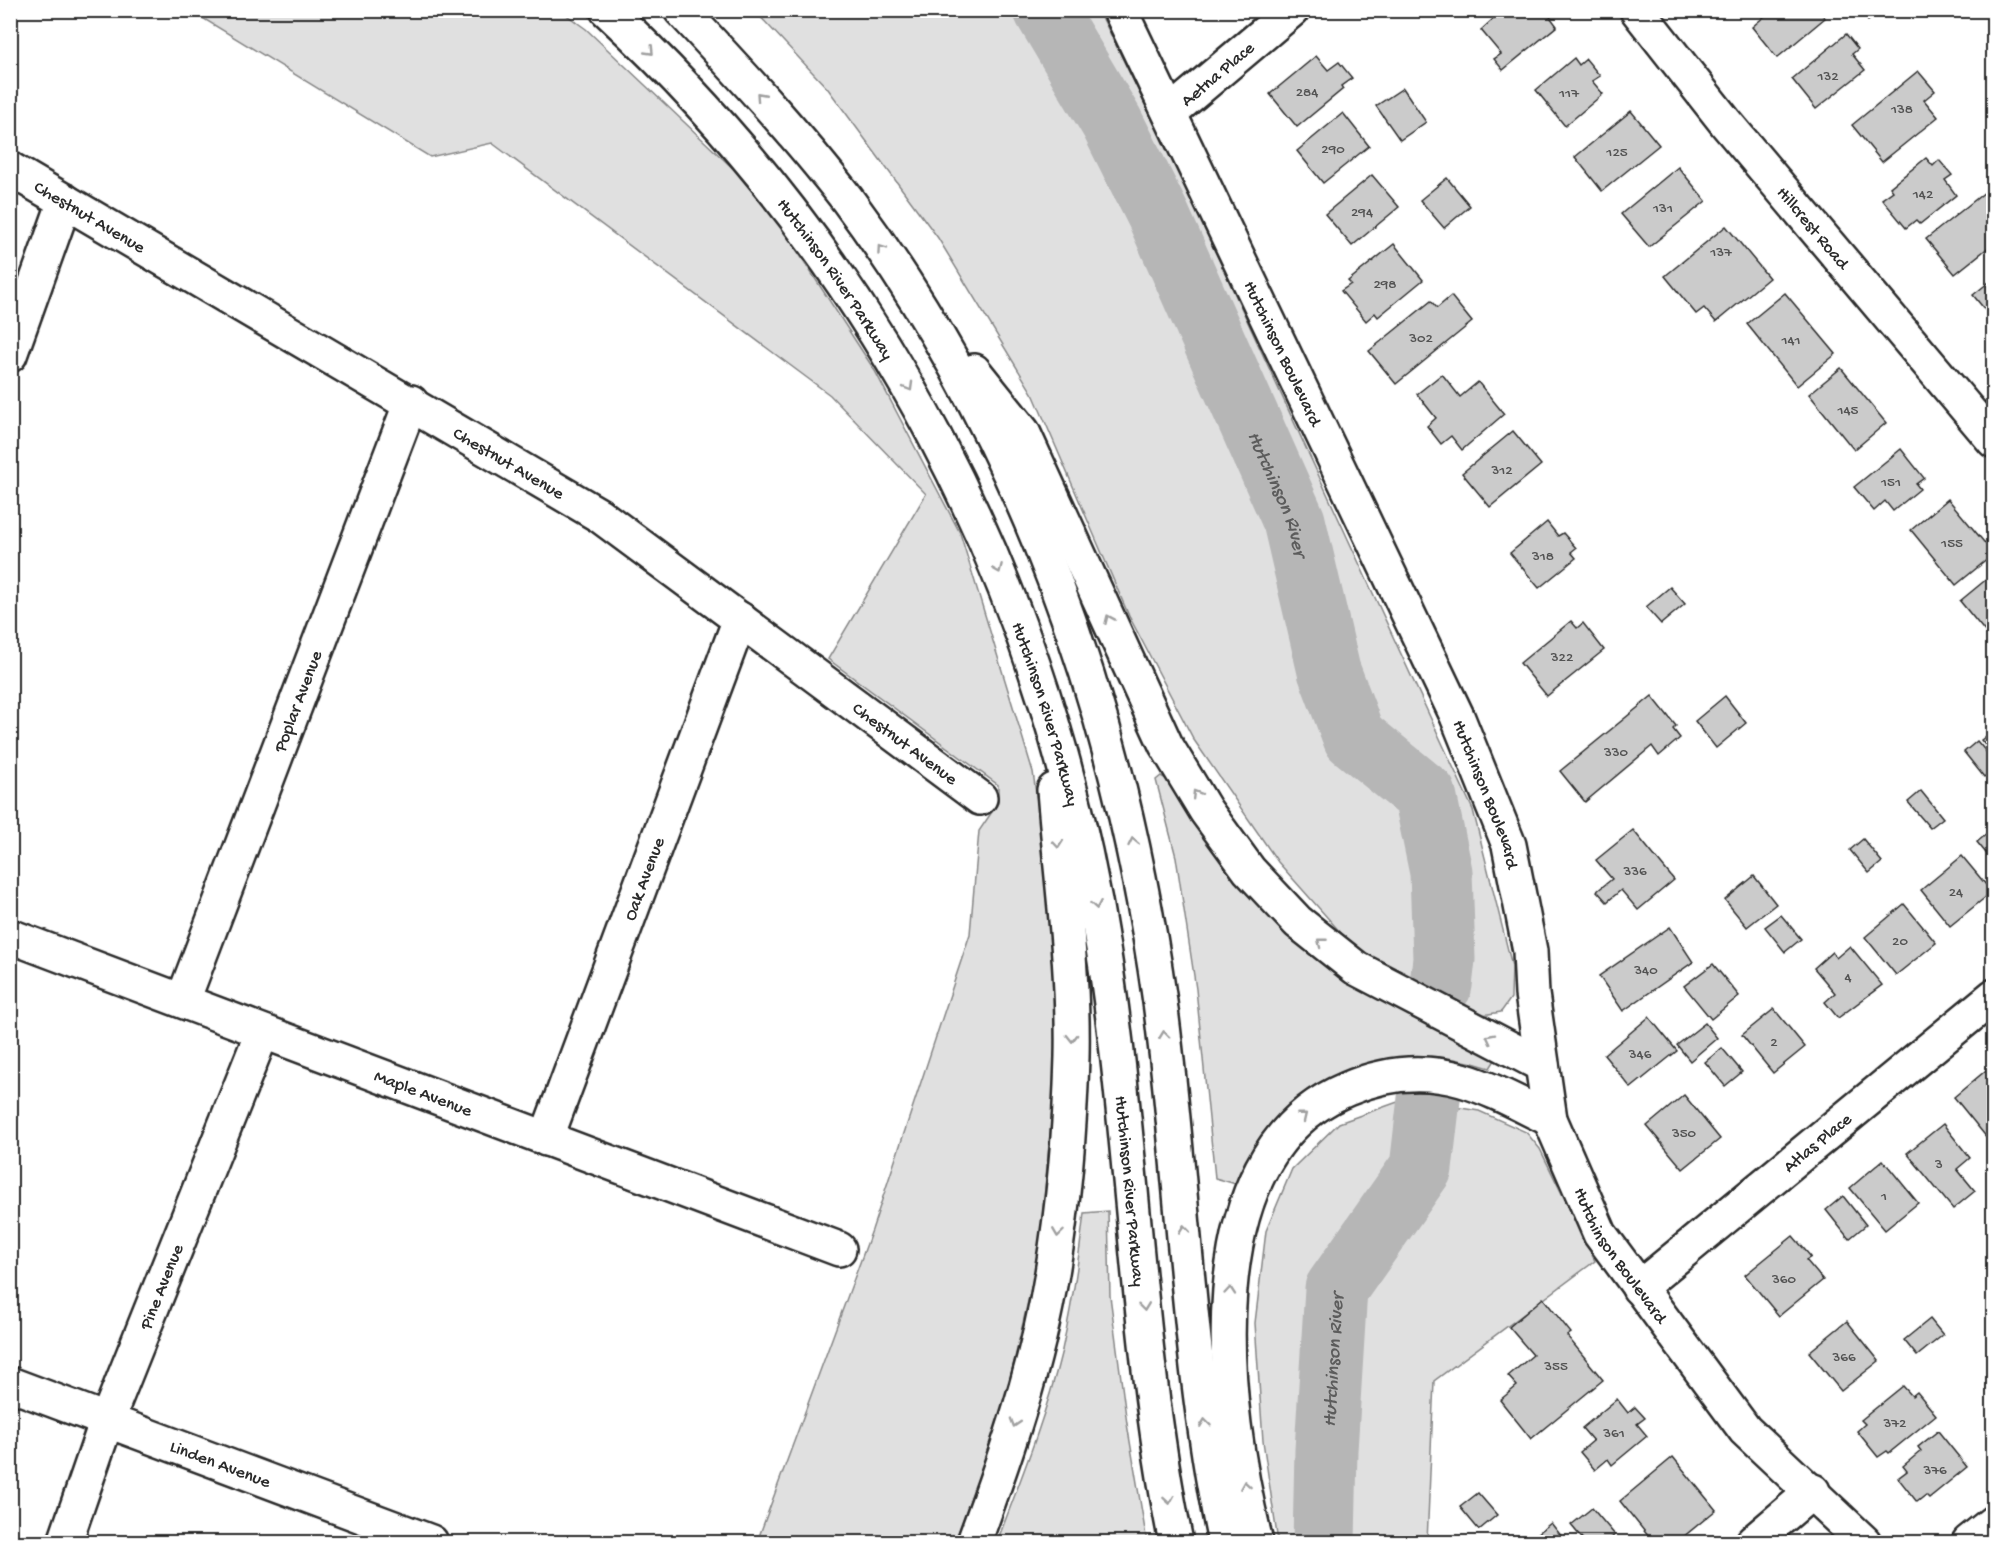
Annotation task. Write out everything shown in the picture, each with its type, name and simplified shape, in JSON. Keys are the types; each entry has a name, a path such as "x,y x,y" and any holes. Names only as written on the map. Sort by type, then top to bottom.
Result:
{"main road":[{"name":"Hutchinson River Parkway","path":"608,10 703,106 768,182 820,251 876,332 931,426 975,516 1018,617 1046,702 1080,827 1103,950 1159,1437 1176,1542"},
{"path":"681,10 813,157 848,201 906,287 977,406 1020,498 1069,618 1113,759 1138,865 1154,962 1206,1430 1225,1542"},
{"name":"Hutchinson Boulevard","path":"1120,10 1171,112 1457,716 1509,845 1530,951 1550,1119 1600,1234 1745,1430 1813,1491 1864,1542"},
{"name":"Aetna Place","path":"1171,112 1292,10"},
{"name":"Hillcrest Road","path":"1637,10 1726,123 1994,441"},
{"name":"Chestnut Avenue","path":"10,169 411,402 599,515 980,798"},
{"path":"10,355 65,201"},
{"path":"906,287 1023,432 1166,745 1206,811 1249,870 1312,935 1356,968 1542,1065"},
{"name":"Poplar Avenue","path":"183,1000 411,402"},
{"name":"Oak Avenue","path":"546,1139 740,619"},
{"path":"974,1542 1002,1466 1034,1358 1052,1275 1068,1130 1072,1056 1069,965 1046,702"},
{"name":"Maple Avenue","path":"10,936 839,1249"},
{"name":"Atlas Place","path":"1639,1288 1994,996"},
{"name":"Pine Avenue","path":"65,1542 107,1420 262,1033"},
{"path":"1256,1542 1232,1399 1229,1300 1233,1255 1245,1203 1253,1183 1275,1147 1297,1121 1328,1098 1365,1081 1401,1074 1433,1074 1461,1080 1498,1093 1550,1119"},
{"name":"Linden Avenue","path":"10,1384 431,1542"},
{"path":"1753,1542 1813,1491"},
{"path":"1969,1542 1994,1522"}],"shaded area":[{"path":"191,11 561,11 586,29 761,195 875,371 960,533 1033,772 1054,924 1058,1047 1039,1253 1003,1410 955,1542 757,1542 872,1230 970,934 979,831 998,803 998,785 828,659 926,494 830,395 492,143 430,157"},
{"path":"755,11 1099,11 1180,175 1473,810 1512,966 1511,998 1501,1012 1476,1016 1357,951 1278,862 1194,740 1129,616 1034,396 938,238 828,89"},
{"path":"1161,776 1168,780 1233,871 1338,969 1394,1007 1495,1060 1490,1068 1449,1058 1411,1056 1392,1058 1354,1069 1309,1089 1298,1098 1269,1133 1236,1184 1215,1178 1196,989 1176,857 1156,780"},
{"path":"1406,1099 1479,1111 1526,1132 1540,1149 1595,1261 1434,1381 1427,1542 1278,1542 1263,1441 1255,1323 1266,1231 1292,1169 1339,1123"},
{"path":"1108,1211 1110,1296 1127,1424 1147,1542 997,1542 1056,1375 1072,1299 1084,1213"}],"building":[{"path":"1503,10 1545,10 1557,26 1503,70 1494,59 1501,54 1481,30"},
{"path":"1772,10 1819,10 1825,18 1777,58 1752,27"},
{"path":"1860,10 1881,10 1868,21"},
{"path":"1846,34 1858,49 1852,54 1865,70 1816,109 1792,79"},
{"path":"1316,56 1328,70 1339,62 1352,78 1341,86 1343,89 1297,127 1270,94"},
{"path":"1574,58 1579,65 1586,59 1600,76 1592,81 1603,94 1565,126 1536,90"},
{"path":"1918,71 1935,91 1924,100 1938,117 1882,162 1852,125"},
{"path":"1403,88 1426,122 1400,140 1376,106"},
{"path":"1631,111 1659,145 1602,191 1575,157"},
{"path":"1343,113 1369,146 1323,183 1297,151"},
{"path":"1926,158 1933,166 1939,160 1952,175 1945,180 1956,195 1920,224 1916,220 1906,228 1882,199 1893,191 1890,187"},
{"path":"1678,167 1706,201 1649,247 1621,214"},
{"path":"1372,175 1399,207 1352,246 1325,214"},
{"path":"1447,178 1470,206 1444,228 1420,200"},
{"path":"1985,192 1994,202 1994,243 1955,274 1926,239"},
{"path":"1726,226 1769,278 1716,322 1704,308 1696,314 1665,276"},
{"path":"1394,244 1423,280 1378,317 1375,313 1366,321 1341,291 1351,284 1348,281"},
{"path":"1994,278 1994,321 1973,295"},
{"path":"1785,293 1836,354 1797,386 1747,324"},
{"path":"1451,296 1472,322 1396,384 1369,351 1431,301 1437,308"},
{"path":"1841,368 1886,423 1854,450 1809,394"},
{"path":"1442,374 1460,397 1478,382 1504,414 1462,450 1451,436 1441,444 1427,426 1436,418 1417,394"},
{"path":"1513,431 1541,465 1490,507 1462,473"},
{"path":"1901,449 1924,478 1916,484 1920,489 1893,511 1885,501 1874,511 1854,487"},
{"path":"1948,499 1994,554 1956,585 1911,530"},
{"path":"1547,522 1558,536 1563,533 1576,548 1571,552 1576,558 1539,588 1510,553"},
{"path":"1994,573 1994,637 1991,639 1960,601"},
{"path":"1670,587 1685,604 1661,624 1646,607"},
{"path":"1571,621 1577,628 1583,623 1604,650 1547,696 1520,663"},
{"path":"1652,696 1676,726 1673,729 1680,738 1659,756 1652,746 1585,802 1560,771"},
{"path":"1725,696 1746,723 1716,748 1695,721"},
{"path":"1994,730 1994,756 1981,740"},
{"path":"1977,741 1994,761 1994,769 1984,777 1964,752"},
{"path":"1921,791 1943,818 1930,828 1908,802"},
{"path":"1994,828 1994,863 1977,842"},
{"path":"1633,830 1674,880 1638,910 1621,890 1607,902 1597,891 1612,879 1596,860"},
{"path":"1863,839 1882,862 1869,873 1850,850"},
{"path":"1962,856 1992,892 1950,926 1921,890"},
{"path":"1754,876 1776,904 1747,927 1725,900"},
{"path":"1904,904 1936,943 1896,975 1865,937"},
{"path":"1781,915 1801,939 1785,952 1765,927"},
{"path":"1670,927 1693,962 1623,1011 1599,976"},
{"path":"1850,946 1882,985 1838,1018 1825,1002 1835,993 1814,968 1832,952 1836,958"},
{"path":"1713,964 1739,996 1711,1019 1684,986"},
{"path":"1774,1009 1805,1047 1773,1073 1742,1035"},
{"path":"1649,1017 1677,1051 1631,1088 1604,1055"},
{"path":"1705,1023 1717,1038 1690,1061 1677,1045"},
{"path":"1722,1048 1742,1072 1725,1086 1705,1062"},
{"path":"1990,1067 1994,1070 1992,1144 1954,1097"},
{"path":"1684,1095 1720,1139 1683,1169 1647,1126"},
{"path":"1943,1124 1970,1158 1957,1169 1975,1191 1953,1209 1907,1153"},
{"path":"1883,1160 1918,1203 1885,1230 1850,1188"},
{"path":"1843,1196 1866,1225 1849,1239 1826,1210"},
{"path":"1793,1236 1811,1257 1806,1260 1823,1280 1779,1316 1745,1275"},
{"path":"1543,1298 1571,1333 1567,1336 1603,1380 1531,1439 1500,1400 1517,1386 1508,1376 1533,1355 1509,1327"},
{"path":"1930,1319 1943,1335 1917,1356 1904,1340"},
{"path":"1847,1321 1879,1361 1841,1391 1809,1352"},
{"path":"1903,1386 1912,1396 1917,1392 1936,1415 1889,1453 1887,1451 1878,1457 1857,1431 1865,1424 1861,1420"},
{"path":"1617,1399 1628,1413 1635,1407 1645,1418 1637,1424 1647,1436 1612,1465 1608,1459 1595,1470 1580,1452 1593,1441 1582,1428"},
{"path":"1938,1431 1967,1467 1929,1498 1926,1495 1917,1502 1898,1478 1907,1471 1903,1466 1921,1451 1918,1447"},
{"path":"1673,1457 1716,1510 1677,1542 1653,1542 1620,1501"},
{"path":"1478,1493 1497,1515 1479,1530 1460,1507"},
{"path":"1592,1508 1615,1535 1606,1542 1585,1542 1571,1525"},
{"path":"1551,1523 1566,1542 1527,1542"}],"waterway":[{"name":"Hutchinson River","path":"1045,10 1112,123 1159,217 1294,521 1329,671 1354,737 1425,795 1441,872 1444,959 1441,985"},
{"name":"Hutchinson River","path":"1324,1542 1326,1450 1336,1289 1421,1168 1429,1099"}]}
